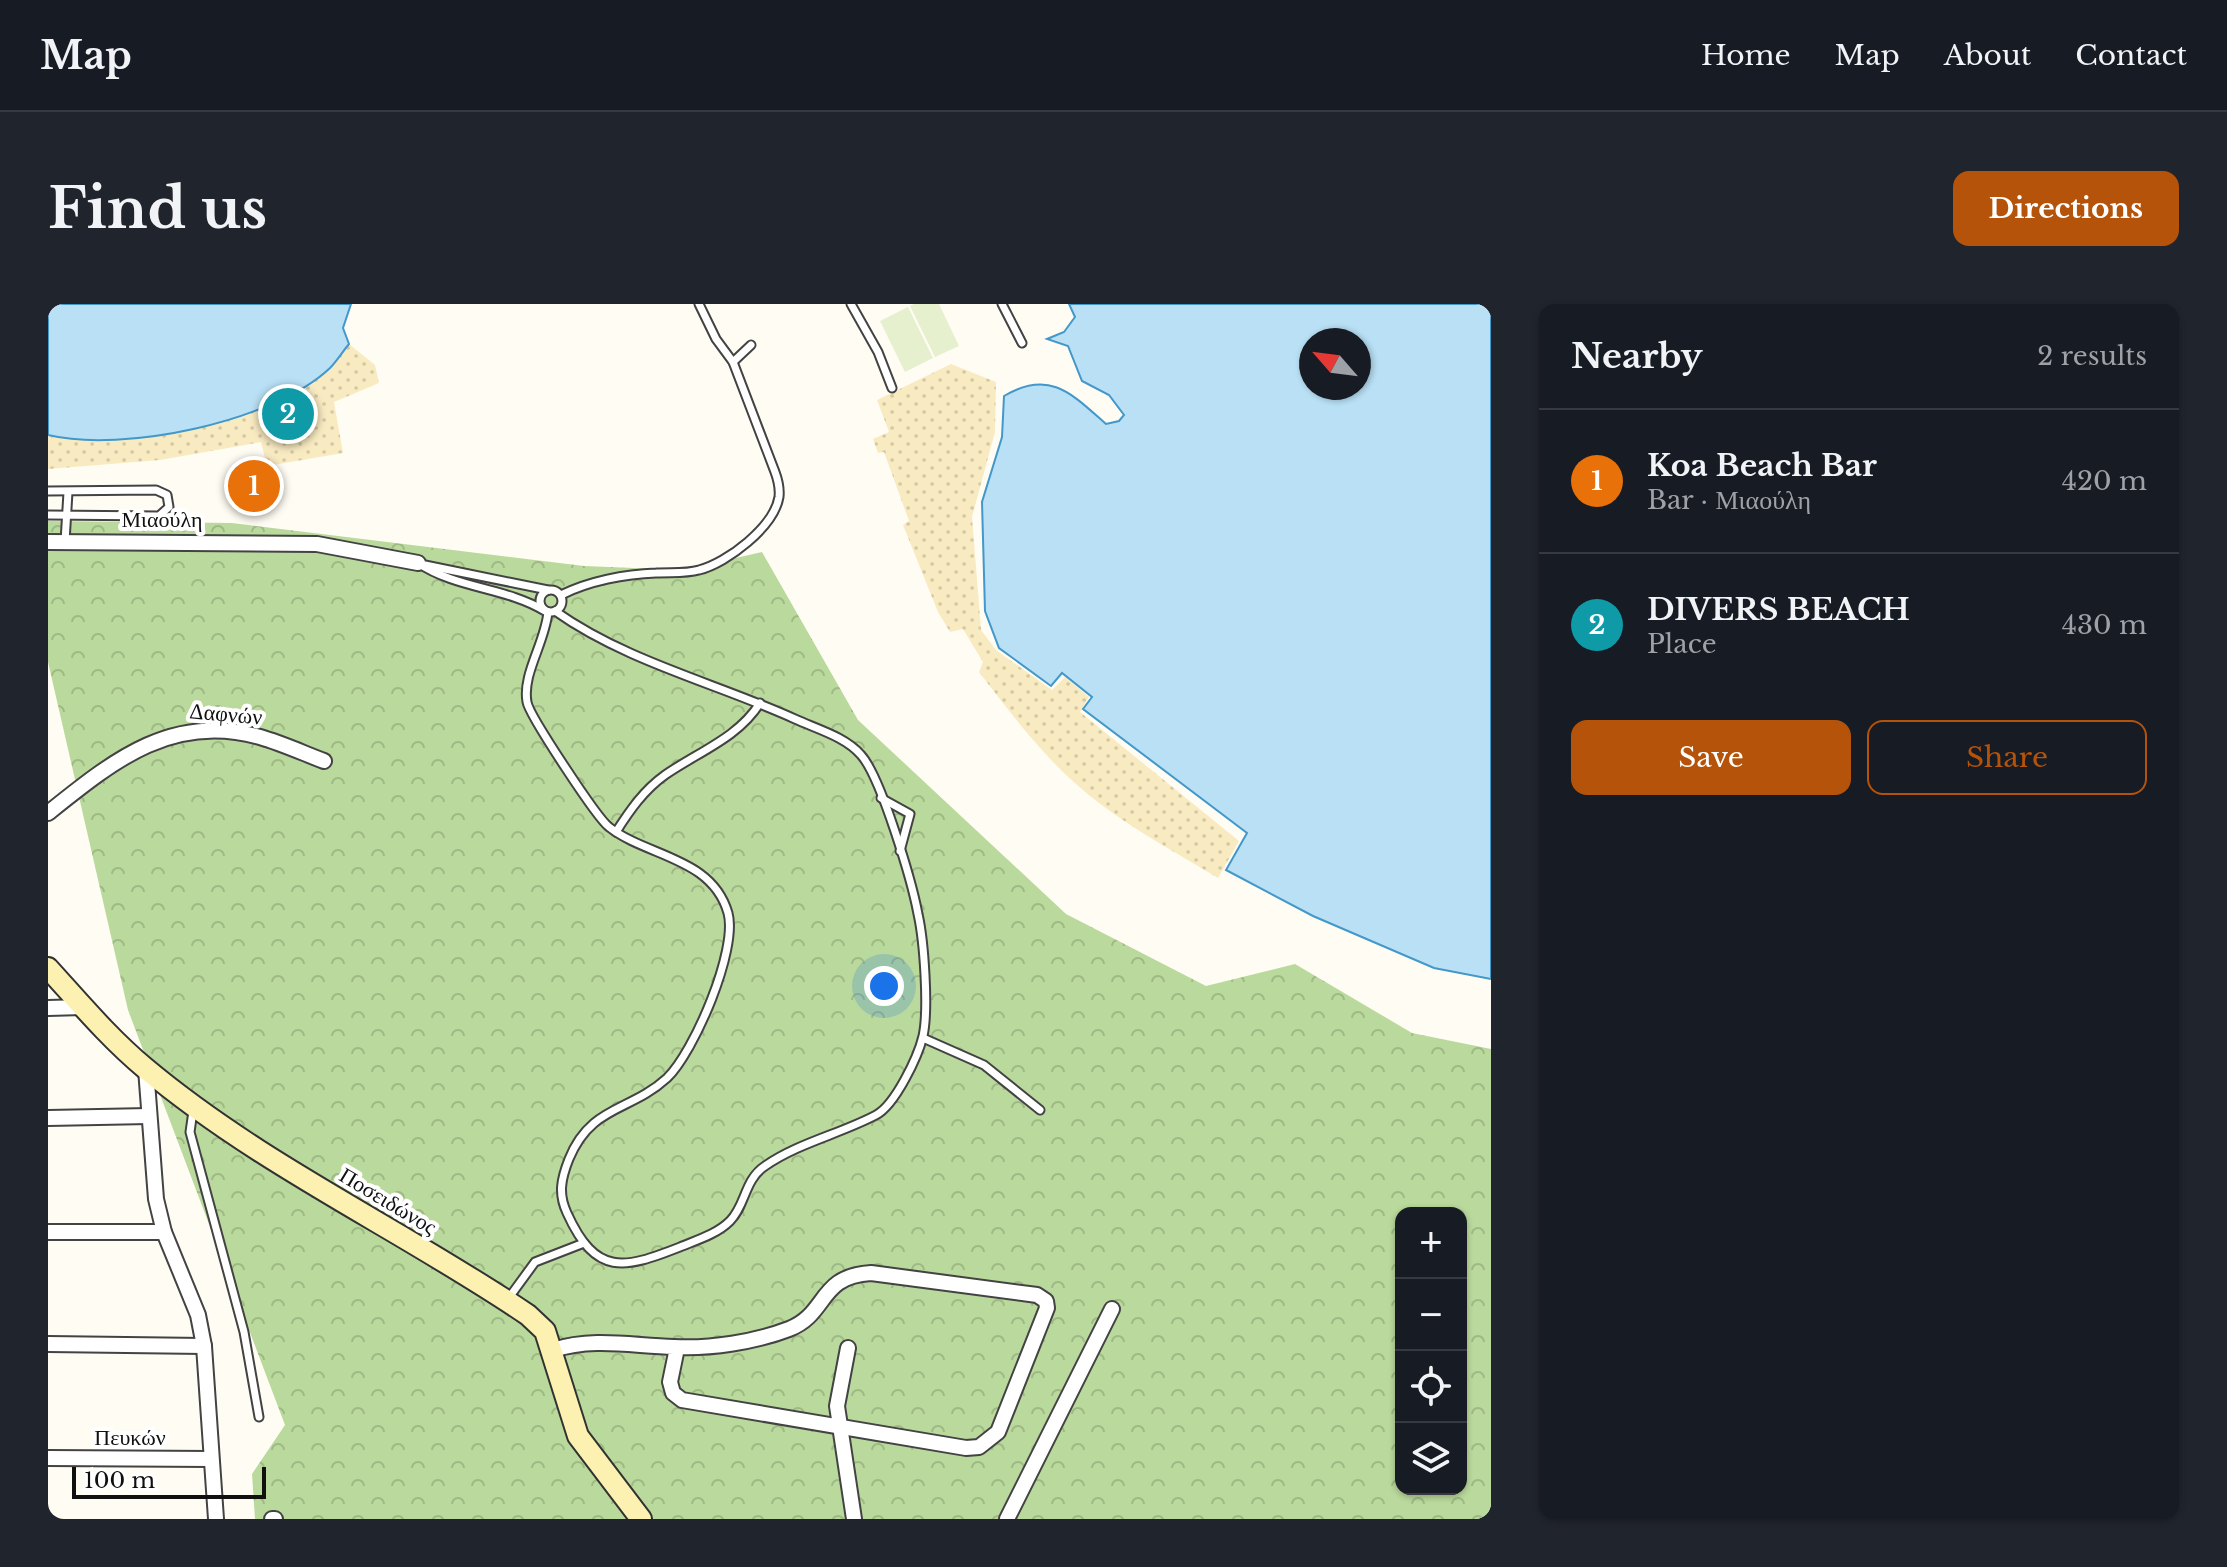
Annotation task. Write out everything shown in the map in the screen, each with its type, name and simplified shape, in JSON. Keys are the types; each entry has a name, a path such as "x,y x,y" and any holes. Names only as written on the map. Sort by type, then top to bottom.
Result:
{"street":[{"name":"Μιαούλη","path":"48,542 317,544 418,563"},
{"name":"Δαφνών","path":"48,813 137,748 177,732 219,731 259,736 324,761"},
{"name":"Ποσειδώνος","path":"48,968 146,1069 194,1105 343,1202 507,1301 545,1331 578,1436 641,1519"},
{"path":"48,1008 83,1007"},
{"path":"146,1069 156,1199 164,1232 198,1315 204,1346 216,1519"},
{"path":"48,1118 149,1116"},
{"path":"48,1232 164,1232"},
{"path":"553,1350 591,1341 677,1348 722,1344 789,1329 811,1313 839,1279 854,1274 871,1273 1037,1295 1046,1301 1047,1308 998,1432 990,1442 966,1448 682,1400 673,1393 670,1382 677,1348"},
{"path":"1007,1519 1037,1466 1112,1309"},
{"path":"48,1344 204,1346"},
{"path":"848,1348 837,1406 854,1519"},
{"name":"Πευκών","path":"48,1458 211,1459"}],"lane":[{"path":"418,563 561,595 595,582 655,573 688,573 712,566 769,517 779,496 779,485 733,362 716,339 699,304"},
{"path":"851,304 878,352 892,388"},
{"path":"1002,304 1022,343"},
{"path":"733,362 751,345"},
{"path":"48,491 156,490 167,495 169,507 159,516 48,515"},
{"path":"65,542 68,492"},
{"path":"418,563 454,582 512,596 549,611 635,655 760,703 857,750 873,775 899,853 921,932 923,1038 897,1092 884,1110 764,1166 748,1183 734,1216 717,1231 624,1266 600,1259 584,1243 561,1195 561,1178 577,1139 604,1114 656,1086 678,1065 717,985 729,930 720,898 706,880 672,857 616,832 602,820 529,711 527,683 544,642 549,611"},
{"path":"548,590 539,601 549,611"},
{"path":"549,611 561,606 561,595"},
{"path":"616,832 645,791 663,776 740,729 760,703"},
{"path":"881,798 910,814 899,853"},
{"path":"923,1038 984,1065 1040,1110"},
{"path":"194,1105 190,1132 244,1332 259,1417"},
{"path":"507,1301 535,1262 584,1243"}],"green space":[{"path":"939,304 959,346 935,357 910,306"},
{"path":"908,307 933,358 905,372 880,321"},
{"path":"48,521 232,523 584,566 683,570 762,552 858,720 1066,914 1206,986 1295,964 1412,1033 1491,1049 1491,1519 255,1519 252,1474 285,1425 128,1010 48,662"}],"sand":[{"path":"349,344 375,365 379,383 334,402 343,453 267,466 261,442 160,460 48,469 48,435 79,439 155,436 236,417 272,404 305,387 330,368"},
{"path":"951,364 996,382 995,432 972,517 981,630 996,650 1052,690 1065,677 1089,697 1080,712 1239,841 1218,878 1128,823 1065,774 1020,725 979,672 983,662 963,629 950,632 938,612 903,525 909,521 884,452 878,453 873,439 889,432 877,400"}],"water":[{"path":"48,304 351,304 343,328 349,344 330,368 305,387 236,418 155,436 79,440 48,435"},
{"path":"1069,304 1491,304 1491,979 1434,968 1313,916 1226,870 1247,833 1083,709 1092,697 1062,673 1051,686 999,648 985,611 982,502 1002,437 1004,396 1020,388 1048,385 1071,395 1106,424 1119,421 1124,415 1109,395 1082,381 1068,346 1047,339 1064,332 1075,317"}],"place":[{"name":"DIVERS BEACH","path":"288,414"},
{"name":"Koa Beach Bar","path":"254,486"}]}
